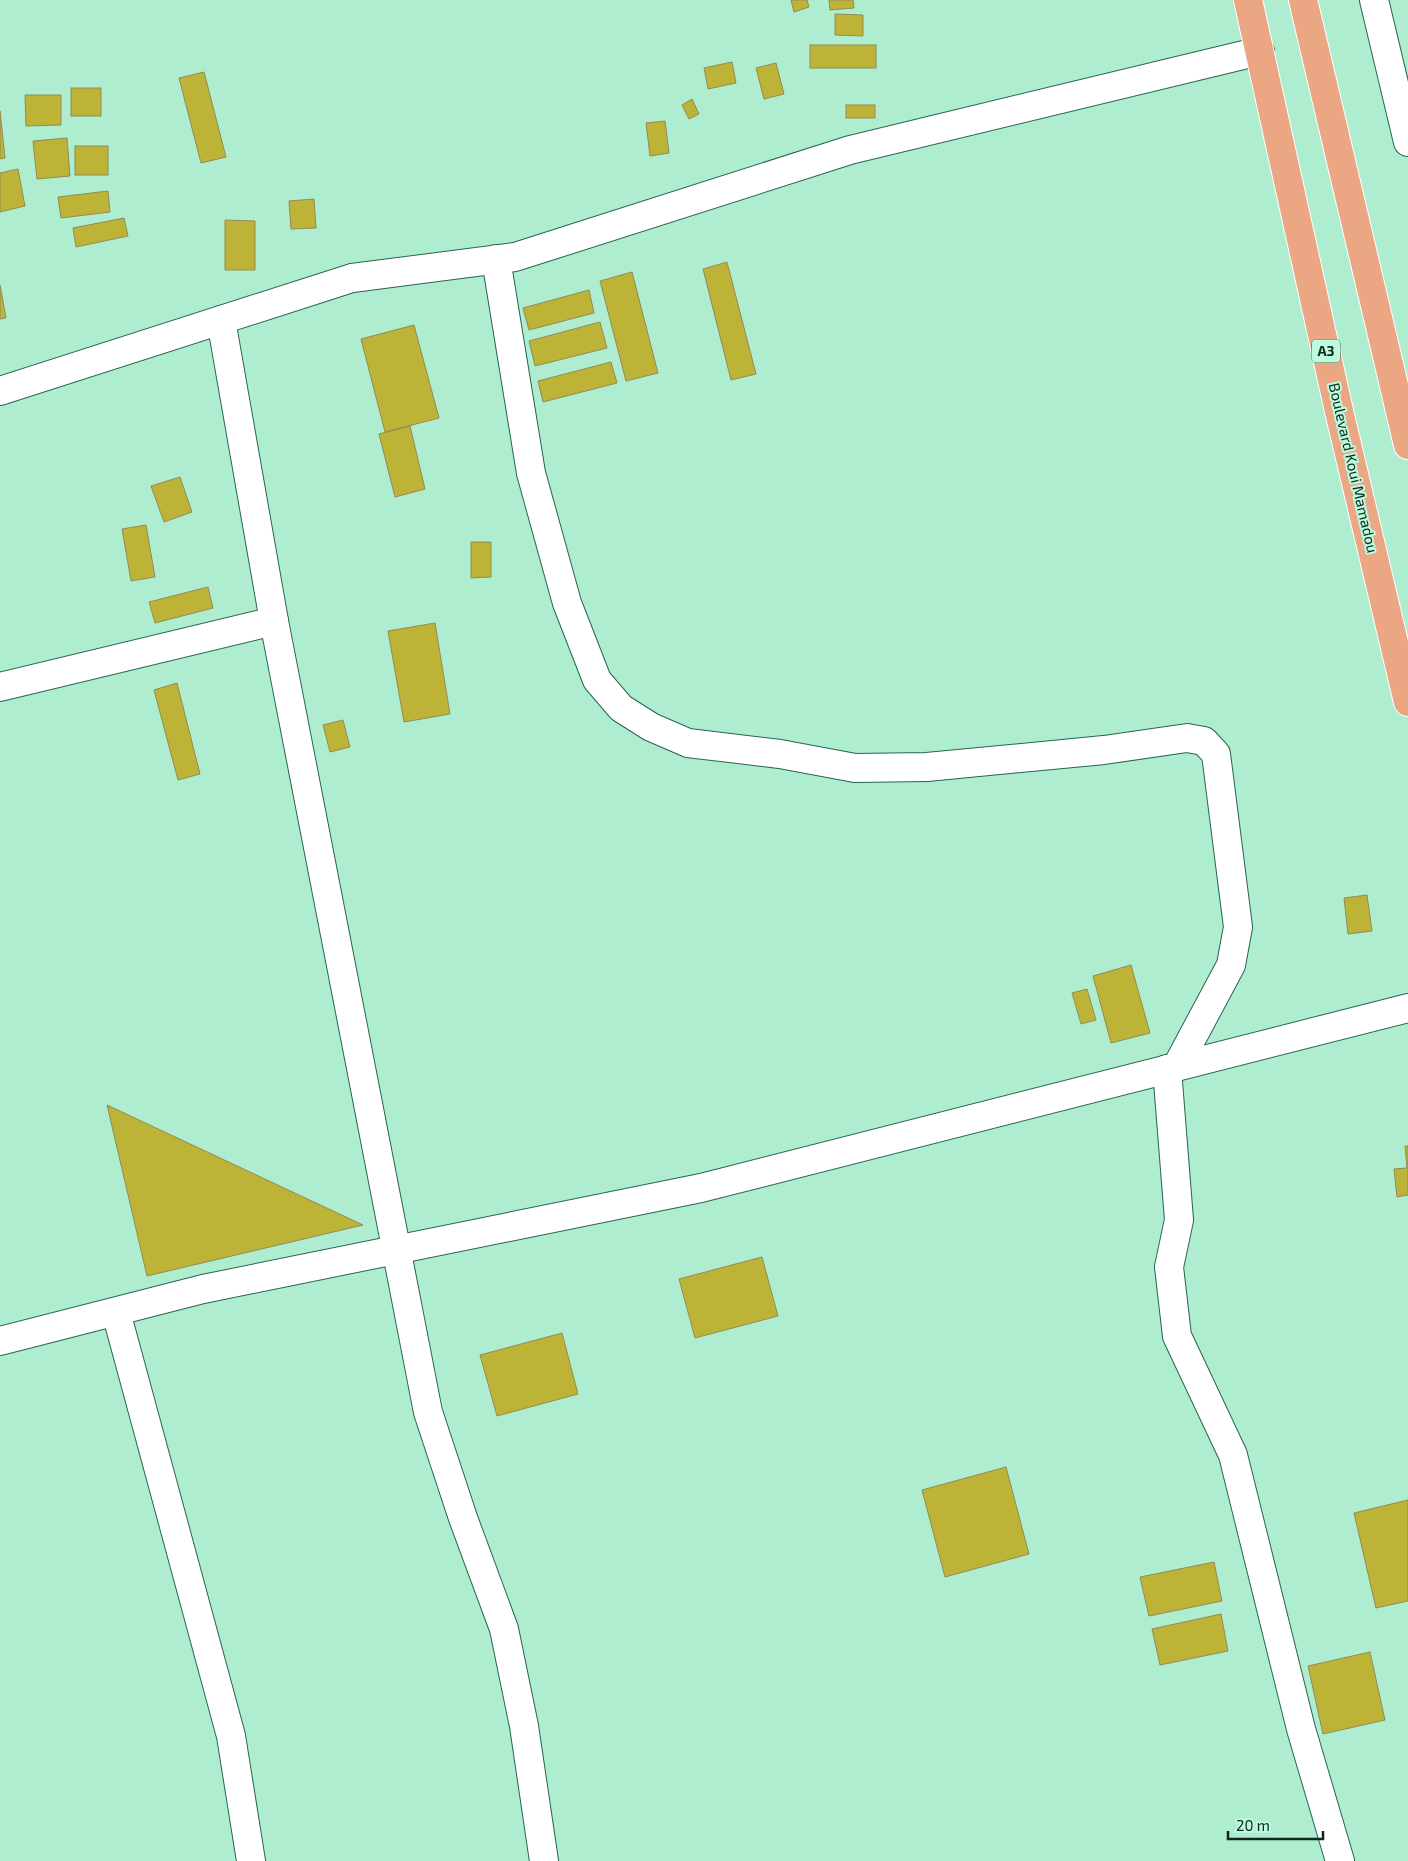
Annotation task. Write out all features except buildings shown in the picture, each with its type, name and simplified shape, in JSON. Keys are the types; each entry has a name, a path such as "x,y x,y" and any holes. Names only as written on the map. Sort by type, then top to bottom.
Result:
{"main road":[{"name":"Boulevard Koui Mamadou","path":"1248,0 1339,411 1408,702"},
{"path":"1303,0 1408,445"}],"street":[{"path":"1374,0 1408,142"},
{"path":"0,391 352,278 514,257 850,150 1260,51"},
{"path":"496,259 531,473 564,594 597,680 621,708 651,727 688,743 780,754 855,768 936,766 1104,750 1187,738 1204,741 1216,754 1238,927 1231,965 1172,1067 1179,1220 1169,1267 1177,1336 1233,1456 1301,1729 1340,1861"},
{"path":"221,320 274,621 428,1412 463,1518 504,1629 524,1726 544,1861"},
{"path":"0,687 274,621"},
{"path":"0,1341 203,1289 702,1188 1408,1008"},
{"path":"116,1312 231,1736 251,1861"}]}
